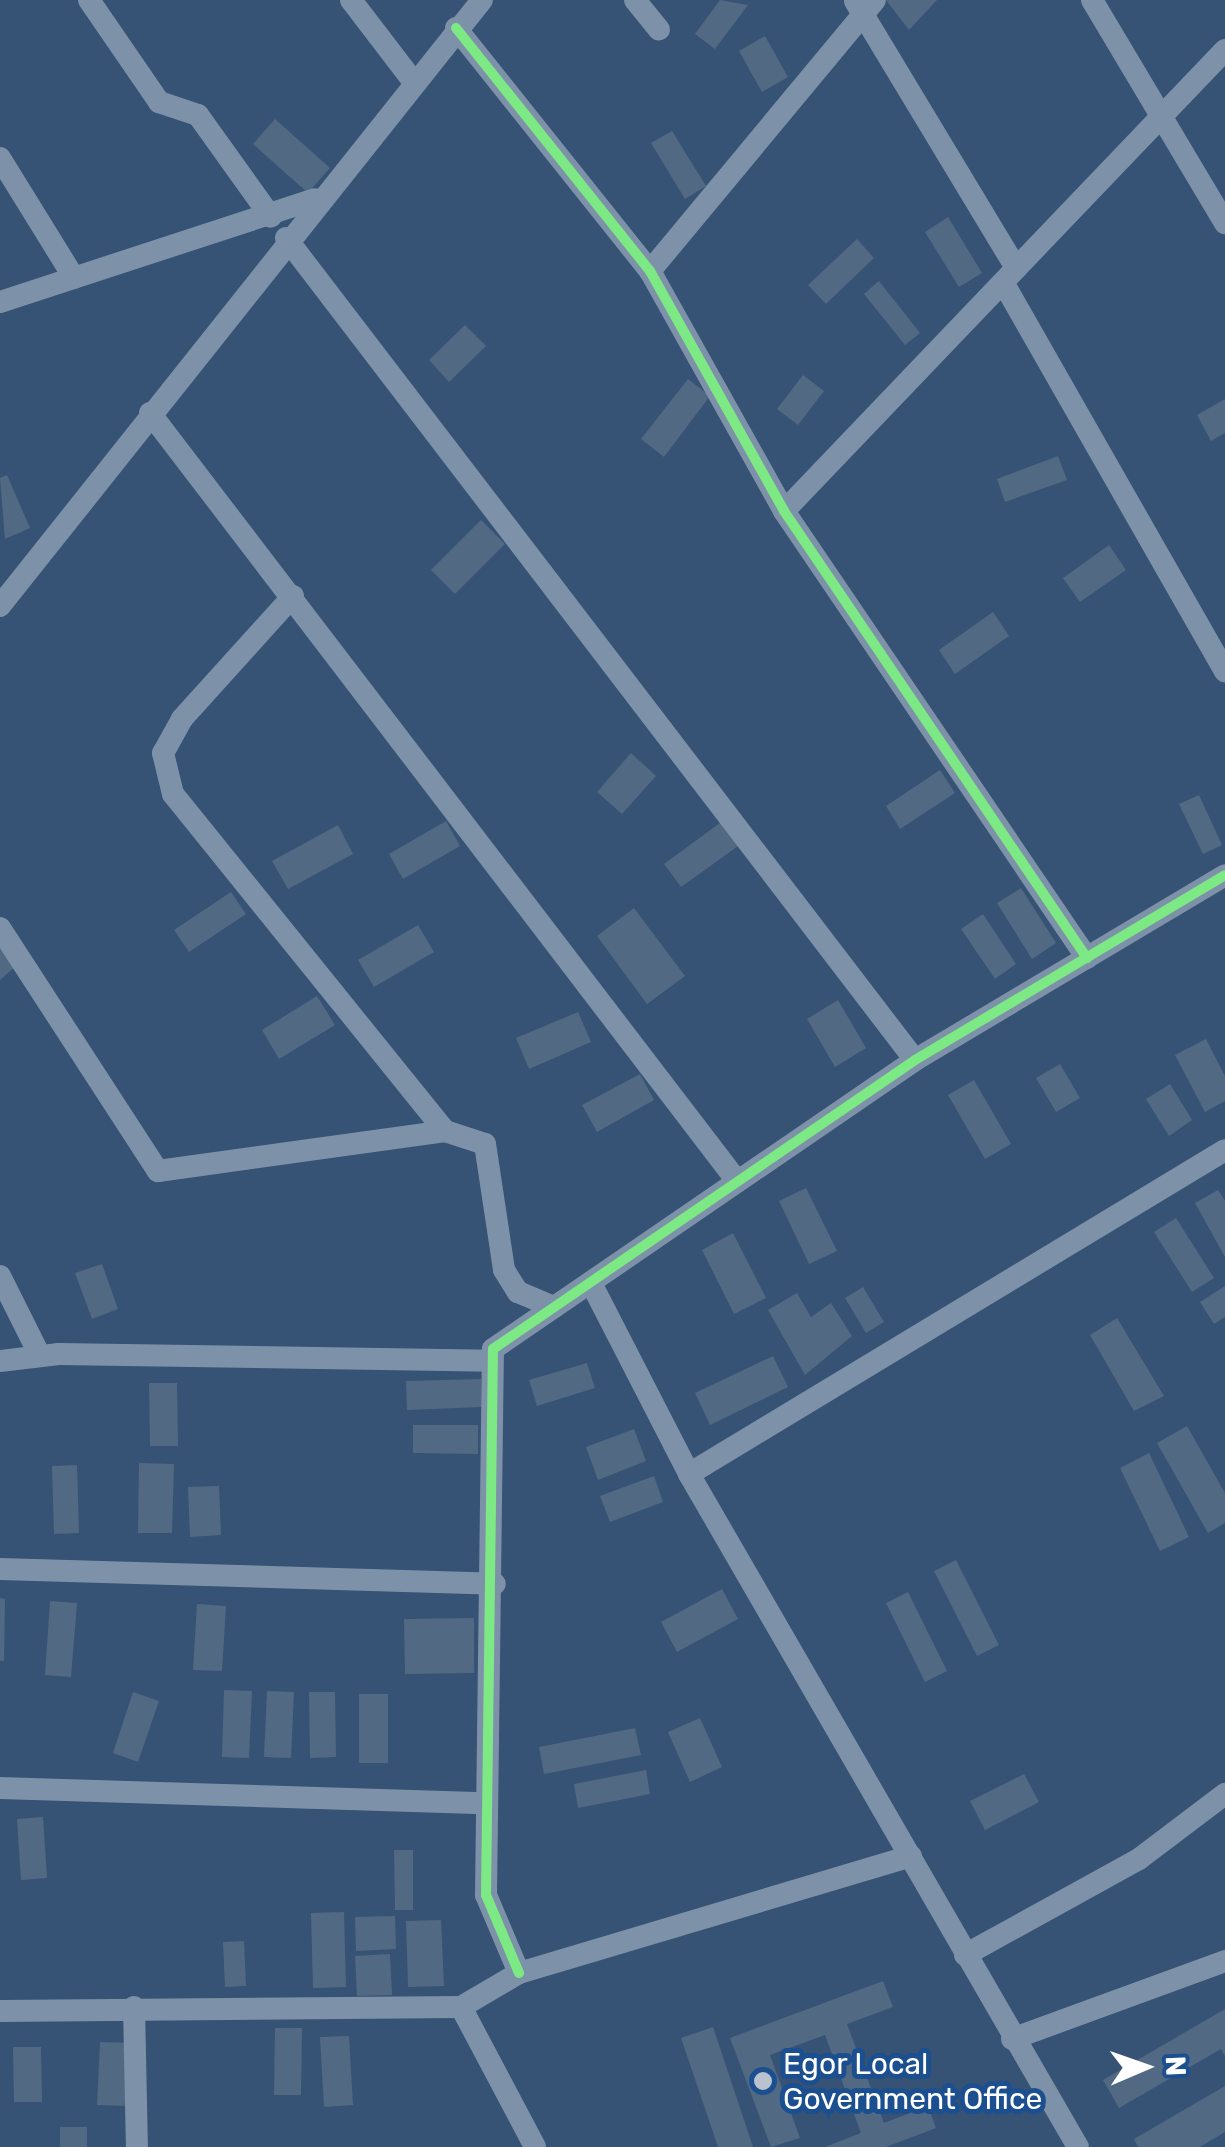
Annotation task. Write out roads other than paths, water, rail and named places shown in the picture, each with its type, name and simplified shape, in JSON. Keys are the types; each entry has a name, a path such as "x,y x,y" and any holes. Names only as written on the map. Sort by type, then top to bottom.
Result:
{"street":[{"path":"88,0 159,102 198,115 272,217"},
{"path":"351,0 413,80"},
{"path":"0,606 286,238 482,0"},
{"path":"635,0 660,30"},
{"path":"1092,0 1163,112 1225,222"},
{"path":"650,271 864,4 1225,671"},
{"path":"456,28 650,271 784,511 1087,958"},
{"path":"784,511 1225,50"},
{"path":"0,158 74,278"},
{"path":"0,302 272,217 318,198"},
{"path":"286,238 915,1060"},
{"path":"150,413 738,1181"},
{"path":"293,596 182,719 164,753 173,794 445,1131"},
{"path":"519,1973 486,1895 484,1804 496,1584 492,1361 506,1338 915,1060 1225,875"},
{"path":"0,928 164,1174 273,1148 445,1131 487,1146 504,1270 518,1292 554,1307"},
{"path":"690,1474 1225,1150"},
{"path":"0,1276 40,1356"},
{"path":"591,1283 690,1474 1012,2039 1078,2147"},
{"path":"0,1361 40,1356 492,1361"},
{"path":"0,1569 496,1584"},
{"path":"0,1788 484,1804"},
{"path":"966,1955 1139,1859 1225,1794"},
{"path":"0,2012 461,2006 519,1973 911,1856"},
{"path":"1012,2039 1225,1961"},
{"path":"461,2006 535,2147"},
{"path":"134,2008 138,2147"}],"place":[{"name":"Egor Local Government Office","path":"763,2081"}]}
